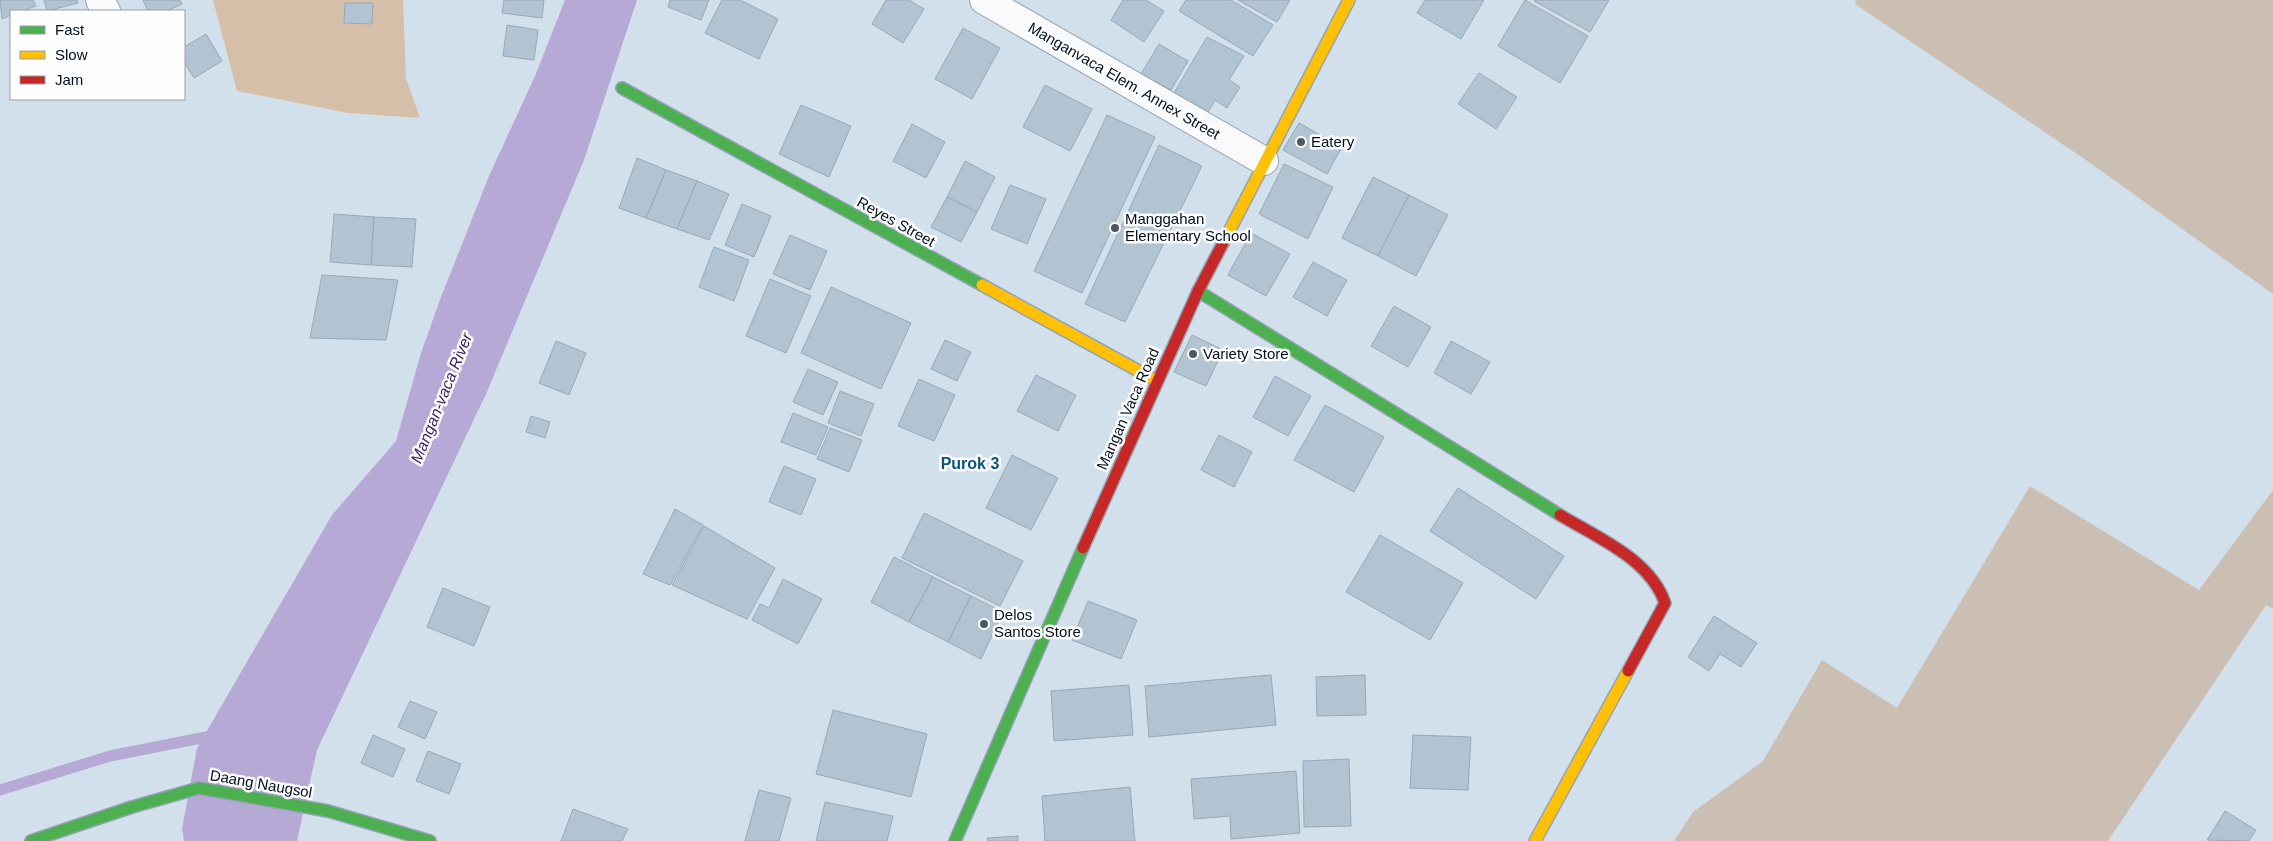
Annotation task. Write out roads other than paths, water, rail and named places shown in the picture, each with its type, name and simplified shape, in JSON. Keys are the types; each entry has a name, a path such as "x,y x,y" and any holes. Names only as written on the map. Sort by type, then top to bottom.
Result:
{"street":[{"name":"Manganvaca Elem. Annex Street","path":"984,0 1264,161"},
{"name":"Mangan Vaca Road","path":"956,841 1020,689 1198,291 1349,0"},
{"name":"Reyes Street","path":"622,88 1157,381"},
{"path":"1198,291 1622,553 1644,567 1657,582 1665,603 1535,841"},
{"name":"Daang Naugsol","path":"31,841 132,807 199,788 328,811 430,841"}],"water":[{"name":"Mangan-vaca River","path":"565,0 637,0 584,160 486,394 317,750 297,841 184,841 182,829 197,748 332,515 396,441 421,353 441,297 489,176 535,76"}],"waterway":[{"path":"0,790 110,756 216,735"}],"place":[{"name":"Eatery","path":"1301,142"},
{"name":"Manggahan Elementary School","path":"1115,228"},
{"name":"Variety Store","path":"1193,354"},
{"name":"Delos Santos Store","path":"984,624"}],"district":[{"name":"Purok 3","path":"970,463"}]}
